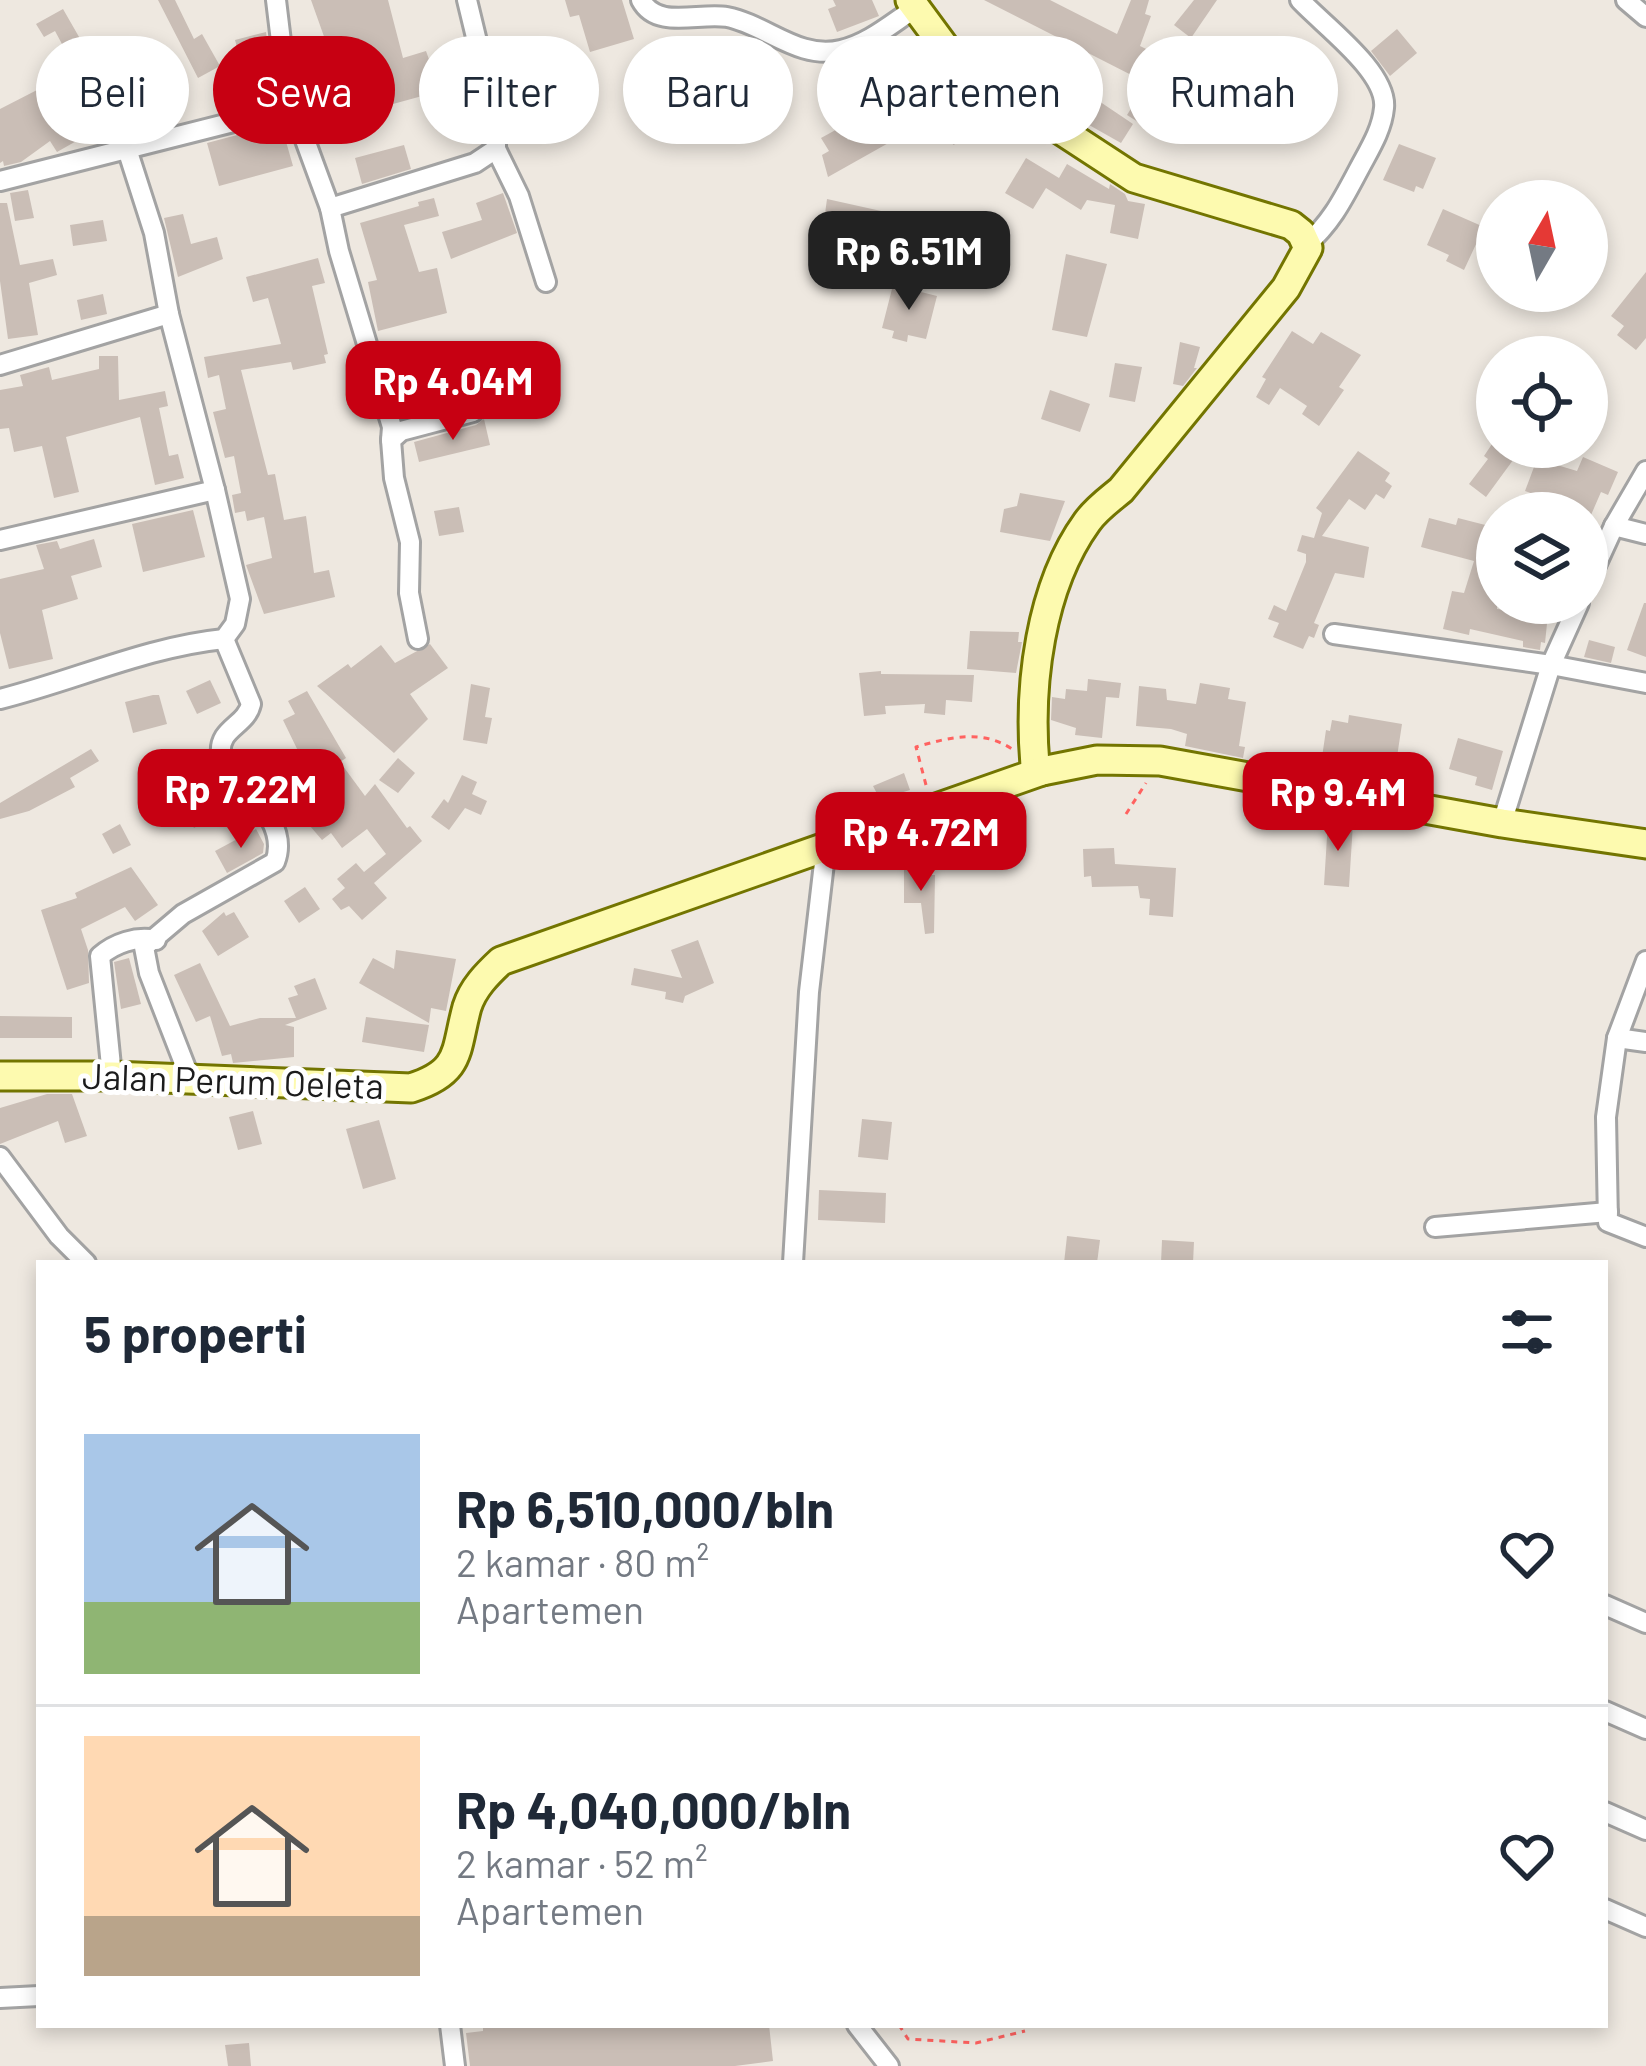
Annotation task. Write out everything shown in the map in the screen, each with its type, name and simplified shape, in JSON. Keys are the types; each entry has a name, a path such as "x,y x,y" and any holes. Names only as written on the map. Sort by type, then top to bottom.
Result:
{"street":[{"path":"276,0 280,36"},
{"path":"467,0 496,120 496,149 519,196 547,282"},
{"path":"641,0 651,13 726,17 820,52 859,44 912,4 955,61 1134,178 1301,232 1305,258 1286,288 1121,490 1090,517 1071,548 1040,647 1035,685 1039,768"},
{"path":"1300,0 1367,67 1379,83 1385,106 1379,129 1337,212 1306,245"},
{"path":"1626,0 1646,17"},
{"path":"0,181 213,127"},
{"path":"306,144 330,208 392,427 394,478 410,542 409,592 418,639"},
{"path":"0,699 128,658 190,642 224,639 236,624 240,599 215,490 169,314 154,232 127,149"},
{"path":"330,208 475,163 496,149"},
{"path":"0,365 169,314"},
{"path":"391,440 401,431 473,412"},
{"path":"1608,539 1646,472"},
{"path":"0,540 215,490"},
{"path":"1614,526 1646,534"},
{"path":"1502,824 1551,665 1570,624"},
{"path":"1334,634 1646,683"},
{"path":"191,1081 144,946 183,914 275,862 279,852 277,830 221,754 224,735 249,712 251,704 224,639"},
{"name":"Jalan Perum Oeleta","path":"0,1076 411,1088 440,1077 455,1059 467,1006 482,979 501,961 934,810 1039,768 1097,760 1160,761 1502,824 1646,844"},
{"path":"793,1260 809,992 826,846"},
{"path":"112,1076 100,956 113,945 156,940"},
{"path":"1646,961 1617,1038 1606,1117 1608,1222 1646,1238"},
{"path":"1617,1038 1646,1042"},
{"path":"0,1157 59,1236 83,1260"},
{"path":"1435,1227 1608,1212"},
{"path":"1608,1606 1646,1623"},
{"path":"1608,1712 1646,1729"},
{"path":"1608,1813 1646,1830"},
{"path":"1608,1910 1646,1927"},
{"path":"0,1999 36,1996"},
{"path":"450,2028 454,2066"},
{"path":"859,2028 889,2066"}],"path":[{"path":"934,810 916,747 952,737 994,737 1039,768"},
{"path":"1126,814 1160,761"},
{"path":"901,2028 908,2039 976,2043 1025,2031"}],"building":[{"path":"158,0 175,0 194,39 202,34 213,54 213,70 198,78 189,60 189,36 176,36"},
{"path":"311,0 388,0 403,58 419,53 419,97 395,103 395,36 324,36"},
{"path":"565,0 622,0 633,36 623,36 623,42 599,49 599,36 585,36 579,15 570,17"},
{"path":"833,0 872,0 879,16 837,32 828,9 836,6"},
{"path":"984,0 1050,0 1117,34 1131,0 1149,0 1145,14 1151,16 1144,36 1127,36 1127,73 1103,61 1103,36 1055,36"},
{"path":"1194,0 1217,0 1192,36 1174,25"},
{"path":"63,9 78,36 58,36 55,31 43,36 36,24"},
{"path":"1397,29 1417,53 1390,76 1371,51"},
{"path":"36,91 36,144 46,144 21,162 0,163 0,109"},
{"path":"1103,104 1127,120 1121,143 1103,133"},
{"path":"207,143 287,144 293,166 219,186"},
{"path":"825,144 887,144 828,177 822,155 829,151"},
{"path":"1399,144 1436,158 1423,189 1416,186 1414,192 1383,180"},
{"path":"404,145 411,169 362,184 355,158"},
{"path":"1026,158 1059,178 1067,164 1109,189 1110,184 1128,201 1145,204 1138,239 1110,233 1115,205 1087,200 1081,210 1046,188 1033,209 1005,193"},
{"path":"28,190 34,218 15,221 10,193"},
{"path":"503,193 517,233 451,259 442,232 482,220 476,203"},
{"path":"434,198 439,216 404,225 419,272 437,268 447,313 378,331 368,282 377,280 360,223"},
{"path":"827,199 908,217 904,239 824,221"},
{"path":"0,203 7,203 20,265 53,259 57,275 29,283 38,335 8,339 0,281"},
{"path":"1443,209 1476,223 1476,244 1464,270 1446,261 1449,255 1427,245"},
{"path":"183,214 191,244 217,237 223,259 178,277 164,218"},
{"path":"103,220 107,241 73,246 70,225"},
{"path":"1066,254 1107,264 1087,337 1052,330"},
{"path":"318,258 325,283 312,286 326,363 293,370 291,362 241,370 268,475 275,474 284,520 306,516 314,573 329,570 335,597 264,614 246,565 272,558 264,517 247,521 245,511 235,513 232,495 241,493 234,456 225,458 213,412 226,409 219,375 208,378 204,357 281,344 268,298 253,302 246,277"},
{"path":"1646,272 1646,338 1636,350 1617,335 1624,326 1611,316"},
{"path":"893,285 937,296 926,339 908,335 907,342 892,338 894,331 882,328"},
{"path":"103,294 107,314 81,320 77,300"},
{"path":"1292,331 1313,344 1321,332 1361,355 1319,426 1302,414 1307,406 1280,388 1269,405 1256,397 1266,379 1262,377"},
{"path":"1180,342 1200,347 1197,368 1183,386 1173,384"},
{"path":"99,356 118,356 119,400 165,391 168,406 159,408 169,456 178,454 184,478 155,485 140,417 66,437 79,492 54,498 42,446 14,452 9,428 0,429 0,390 23,386 20,375 49,367 52,380 99,369"},
{"path":"511,356 517,382 489,388 483,362"},
{"path":"1115,363 1142,367 1135,402 1109,397"},
{"path":"476,383 482,402 470,399 411,414 408,403"},
{"path":"1050,390 1090,404 1080,432 1041,419"},
{"path":"484,419 490,445 419,462 414,442"},
{"path":"1358,451 1390,473 1385,481 1392,486 1384,499 1376,494 1365,510 1349,499 1322,536 1369,547 1364,578 1335,573 1314,623 1319,625 1314,638 1309,636 1303,649 1273,637 1279,623 1268,619 1274,605 1286,611 1306,562 1306,554 1297,551 1302,535 1314,538 1322,513 1316,508"},
{"path":"1481,468 1507,468 1490,492 1479,492 1469,484"},
{"path":"1534,468 1608,468 1618,472 1608,495 1525,491"},
{"path":"1020,493 1065,501 1050,541 1000,532 1004,509 1017,506"},
{"path":"459,507 464,532 439,536 434,511"},
{"path":"193,510 205,557 143,572 132,524"},
{"path":"1429,518 1456,525 1458,518 1476,523 1476,624 1547,624 1540,650 1523,647 1523,641 1470,629 1469,635 1443,629 1452,591 1464,593 1474,561 1421,547"},
{"path":"94,539 102,567 71,576 78,599 42,610 53,659 9,669 0,633 0,579 44,569 36,545 57,541 60,549"},
{"path":"1646,603 1646,657 1627,650"},
{"path":"970,631 1019,632 1018,642 1022,642 1016,673 967,669"},
{"path":"1589,640 1615,647 1611,663 1584,657"},
{"path":"430,644 448,668 410,694 428,719 394,753 317,686 381,645 395,663"},
{"path":"859,673 974,675 972,702 946,700 945,715 924,713 925,704 885,706 886,714 864,716"},
{"path":"1088,679 1121,683 1119,698 1106,697 1102,738 1075,735 1076,728 1051,720 1052,697 1065,699 1066,689 1087,691"},
{"path":"210,680 221,703 197,714 186,691"},
{"path":"1200,683 1230,688 1228,699 1246,702 1239,746 1245,747 1243,758 1185,746 1187,734 1171,729 1136,726 1139,686 1166,689 1167,700 1196,704"},
{"path":"471,684 490,688 485,717 492,718 487,744 463,740"},
{"path":"307,691 346,758 340,762 365,796 375,784 422,841 374,883 387,898 362,920 349,906 341,910 332,899 345,888 337,879 356,863 364,872 386,854 367,829 342,848 331,833 322,840 310,826 332,806 283,720 295,714 288,701"},
{"path":"159,695 167,724 133,733 125,702"},
{"path":"1349,715 1402,724 1395,770 1321,764 1326,730 1330,731 1332,720 1348,723"},
{"path":"1458,738 1503,751 1492,790 1475,785 1477,777 1449,769"},
{"path":"91,749 99,761 70,778 75,787 29,811 0,819 0,803"},
{"path":"398,758 415,773 398,793 379,780"},
{"path":"212,764 238,803 194,828 185,812 190,809 176,785"},
{"path":"904,773 910,790 897,794 900,802 884,807 873,786"},
{"path":"462,775 477,782 472,794 487,801 481,815 465,808 449,830 431,817 444,799 448,803"},
{"path":"1328,821 1353,823 1349,887 1324,885"},
{"path":"120,824 131,845 113,854 102,834"},
{"path":"256,829 263,853 227,873 215,851"},
{"path":"1114,848 1115,864 1176,868 1173,917 1149,915 1150,899 1140,898 1138,886 1092,887 1091,876 1084,877 1083,849"},
{"path":"131,867 158,905 135,921 125,907 81,929 88,950 89,983 67,990 41,910 77,898 75,893"},
{"path":"904,867 929,868 929,875 935,875 934,933 925,934 921,903 904,903"},
{"path":"305,887 320,909 299,923 284,901"},
{"path":"224,912 226,916 234,912 249,937 218,956 202,931"},
{"path":"698,940 714,983 685,996 683,1003 665,999 666,992 631,985 634,968 682,978 671,950"},
{"path":"396,950 456,959 446,1011 431,1008 429,1023 359,983 373,958 394,969"},
{"path":"129,958 141,1004 121,1009 114,962"},
{"path":"200,963 230,1026 260,1018 296,1018 288,998 298,995 294,986 315,978 327,1009 285,1025 294,1027 294,1057 233,1063 231,1054 222,1056 210,1016 196,1022 174,975"},
{"path":"0,1016 72,1017 72,1038 0,1038"},
{"path":"366,1017 429,1025 424,1052 362,1042"},
{"path":"47,1094 72,1094 87,1136 65,1143 58,1121 0,1144 0,1108"},
{"path":"253,1111 262,1144 238,1150 229,1117"},
{"path":"862,1119 892,1122 888,1160 858,1157"},
{"path":"379,1120 396,1179 363,1189 346,1129"},
{"path":"819,1190 886,1193 885,1223 818,1220"},
{"path":"1067,1236 1100,1240 1097,1260 1064,1260"},
{"path":"1162,1240 1194,1242 1193,1260 1161,1260"},
{"path":"769,2028 773,2061 735,2066 470,2066 466,2033"},
{"path":"249,2043 251,2066 228,2066 225,2045"}]}
